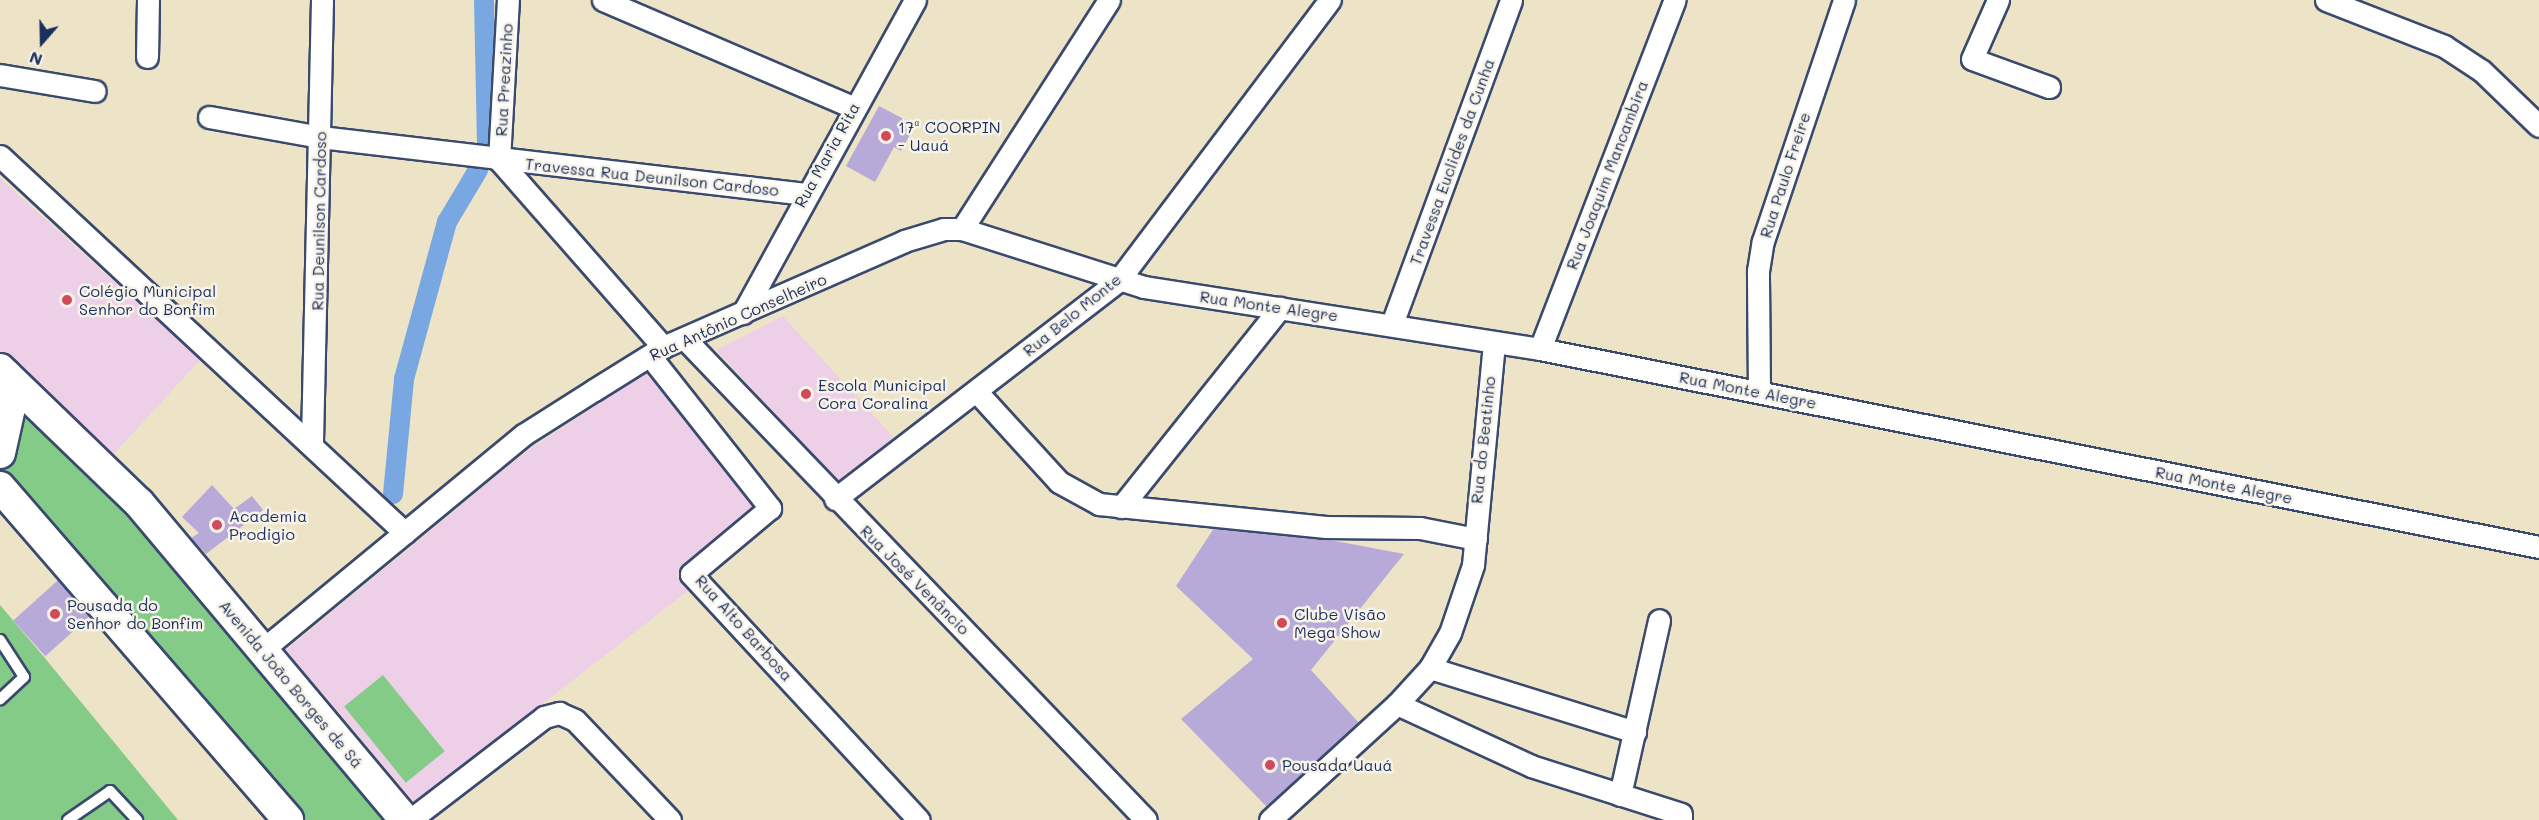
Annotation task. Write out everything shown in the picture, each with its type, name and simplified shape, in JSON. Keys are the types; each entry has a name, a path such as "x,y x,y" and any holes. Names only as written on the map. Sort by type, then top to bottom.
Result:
{"main road":[{"path":"0,453 10,408 3,372"},
{"name":"Avenida João Borges de Sá","path":"3,372 139,503 261,651 408,820"},
{"path":"0,487 288,820"}],"street":[{"path":"147,57 148,0"},
{"name":"Rua Deunilson Cardoso","path":"312,441 322,0"},
{"name":"Rua Preazinho","path":"499,160 508,0"},
{"path":"603,0 853,107"},
{"name":"Rua Maria Rita","path":"743,313 853,107 915,0"},
{"path":"962,229 1109,0"},
{"name":"Rua Belo Monte","path":"835,499 1118,281 1330,0"},
{"name":"Travessa Euclides da Cunha","path":"1392,324 1511,0"},
{"name":"Rua Joaquim Mancambira","path":"1539,349 1675,0"},
{"name":"Rua Paulo Freire","path":"1758,392 1758,271 1763,241 1844,0"},
{"path":"1998,0 1972,60 2049,87"},
{"path":"2332,1 2444,46 2482,71 2539,126"},
{"path":"0,75 95,91"},
{"name":"Travessa Rua Deunilson Cardoso","path":"209,117 320,137 499,160 806,194"},
{"path":"0,156 312,441 405,533"},
{"path":"499,160 657,352"},
{"name":"Rua Monte Alegre","path":"962,229 1118,281 1539,349 2537,547"},
{"name":"Rua Antônio Conselheiro","path":"261,651 523,435 657,352 904,241 962,229"},
{"path":"1121,507 1280,308"},
{"name":"Rua José Venâncio","path":"685,339 835,499 1146,820"},
{"name":"Rua do Beatinho","path":"1270,820 1397,704 1430,668 1463,602 1476,538 1494,342"},
{"name":"Rua Alto Barbosa","path":"657,352 770,508 691,574 919,820"},
{"path":"976,391 1044,466 1077,494 1121,507 1196,510 1326,528 1404,526 1476,538"},
{"path":"1620,795 1659,620"},
{"path":"1430,668 1635,732"},
{"path":"1397,704 1531,766 1681,814 1681,820"},
{"path":"408,820 552,714 575,720 670,820"}],"lane":[{"path":"0,640 24,677 0,699"},
{"path":"69,820 110,791 137,820"}],"shaded area":[{"name":"Colégio Municipal Senhor do Bonfim","path":"0,178 200,360 113,455 0,351"},
{"name":"Escola Municipal Cora Coralina","path":"783,316 895,439 840,484 716,350"},
{"path":"648,371 756,506 676,575 689,590 415,803 286,650 527,451"}],"green space":[{"path":"17,403 163,552 391,820 298,820 1,472"},
{"path":"0,605 44,657 178,820 0,820"},
{"path":"383,675 445,751 406,783 344,706"}],"building":[{"name":"17ª COORPIN - Uauá","path":"879,106 915,125 901,151 894,147 875,182 846,166"},
{"name":"Academia Prodigio","path":"212,485 234,509 252,496 263,510 206,554 191,538 199,533 182,517"},
{"name":"Clube Visão Mega Show","path":"1220,519 1404,554 1311,670 1359,723 1267,807 1181,719 1253,659 1176,586"},
{"name":"Pousada do Senhor do Bonfim","path":"66,573 98,609 45,656 13,621"}],"waterway":[{"path":"484,0 487,148"},
{"path":"393,494 404,379 447,222 478,170"}],"place":[{"name":"17ª COORPIN - Uauá","path":"886,136"},
{"name":"Colégio Municipal Senhor do Bonfim","path":"67,300"},
{"name":"Escola Municipal Cora Coralina","path":"806,394"},
{"name":"Academia Prodigio","path":"217,525"},
{"name":"Pousada do Senhor do Bonfim","path":"55,614"},
{"name":"Clube Visão Mega Show","path":"1282,623"},
{"name":"Pousada Uauá","path":"1270,765"}]}
